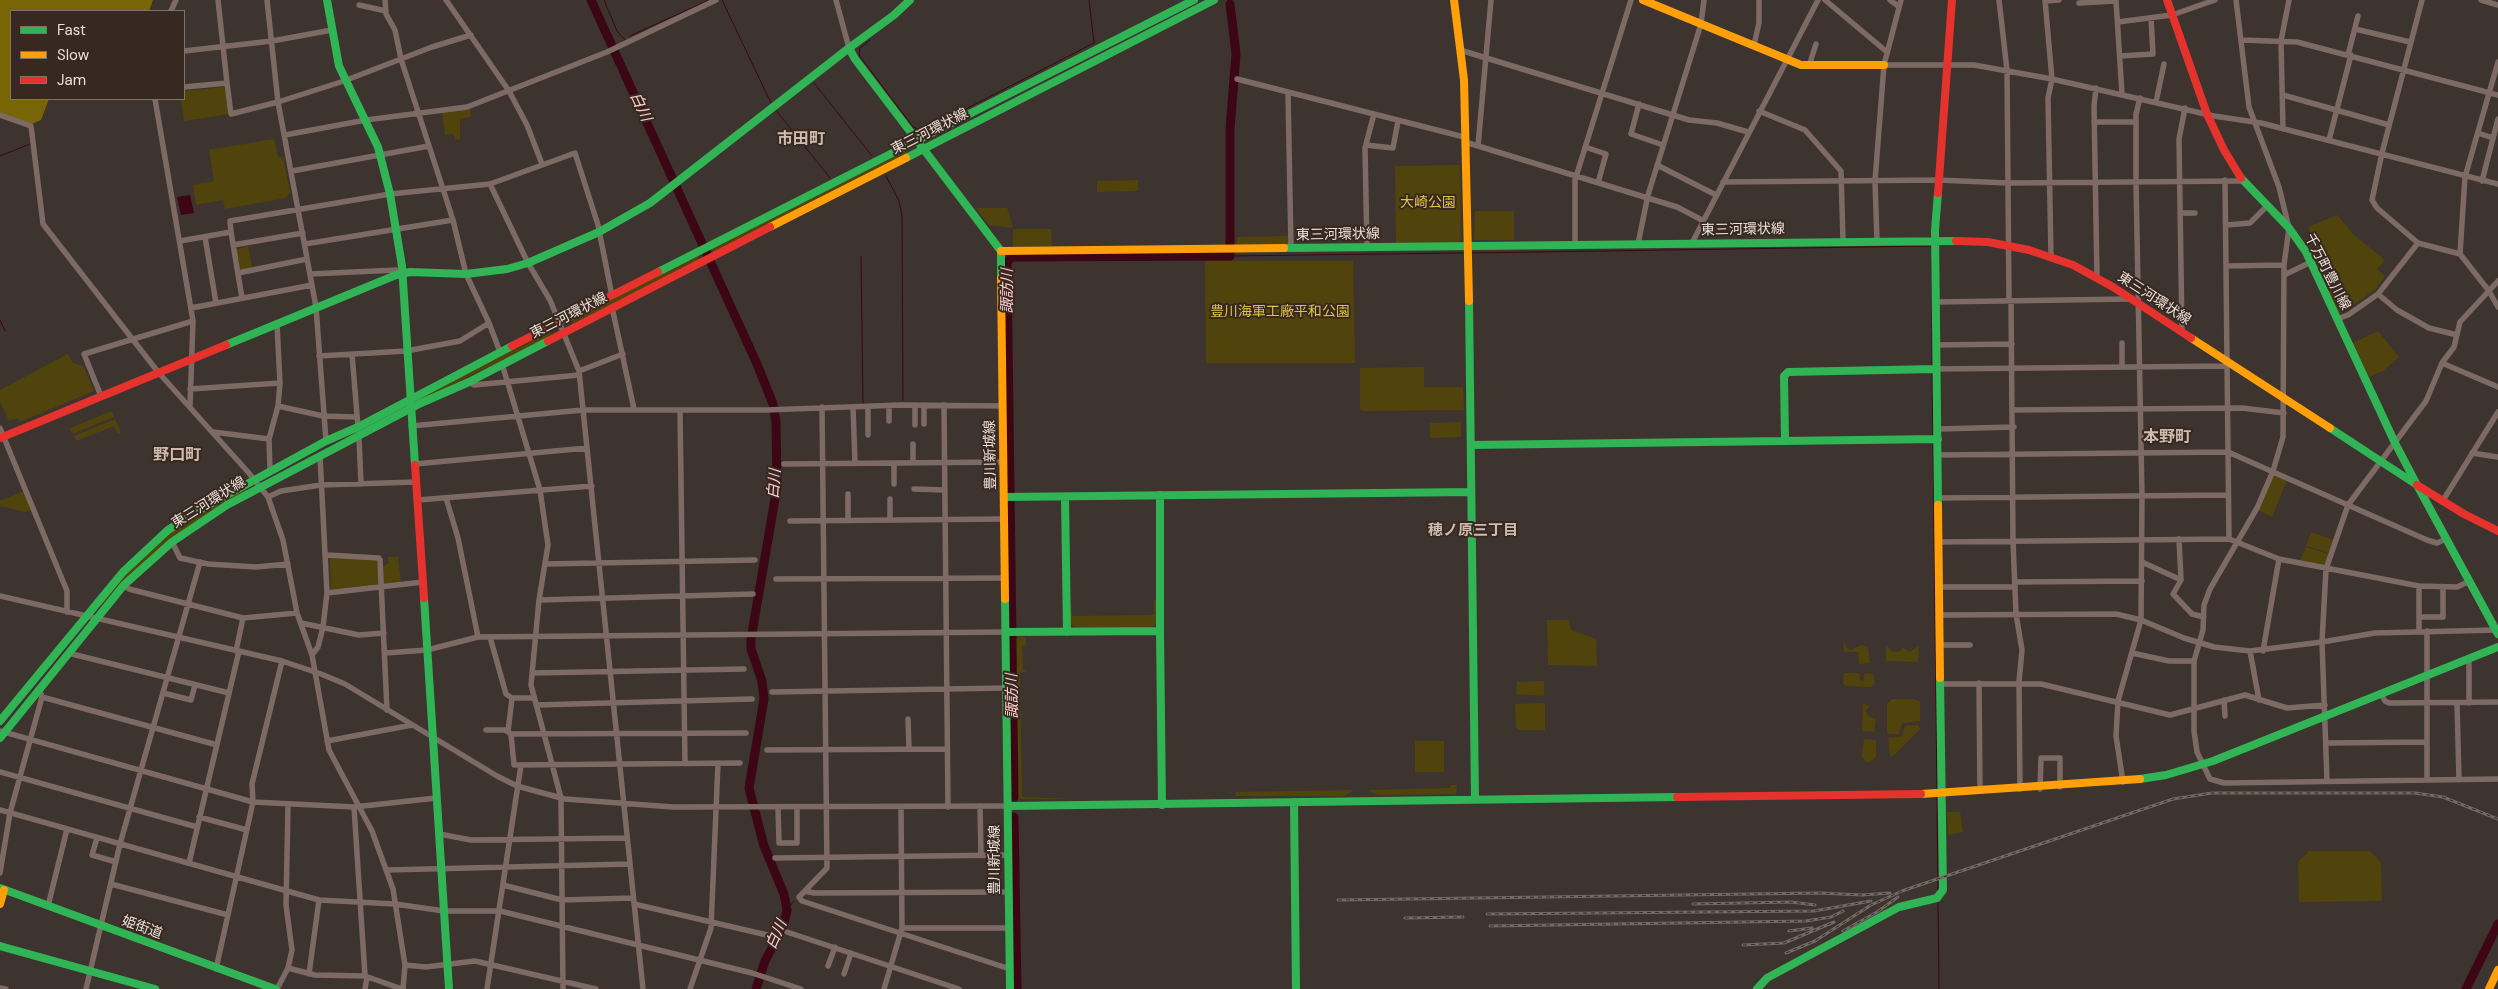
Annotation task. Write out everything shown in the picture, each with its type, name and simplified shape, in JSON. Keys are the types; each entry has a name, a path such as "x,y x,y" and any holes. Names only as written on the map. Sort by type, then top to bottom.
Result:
{"street":[{"path":"218,0 231,114 278,102 344,81 471,35"},
{"path":"267,0 278,102 316,307 323,416 326,420 326,441"},
{"path":"327,0 335,54 344,81 366,120 380,155 390,194 402,273 449,989"},
{"path":"385,0 388,18 395,30 401,59 453,220 466,274 489,323 500,352"},
{"path":"446,0 510,91 527,125 542,164"},
{"path":"285,135 366,120 467,107 609,51 716,0"},
{"path":"836,0 849,48 855,59 1001,251"},
{"path":"2,437 402,273 466,274 507,269 528,263 599,232 626,219 671,186 894,15 910,0"},
{"name":"東三河環状線","path":"0,721 84,616 123,572 168,530 254,479 326,441 358,427 500,352 560,324 1194,0"},
{"name":"東三河環状線","path":"2,733 41,693 68,653 124,585 172,542 227,505 1214,0"},
{"path":"1454,0 1464,80 1476,799"},
{"path":"1478,146 1491,0"},
{"path":"1575,245 1576,176 1631,0"},
{"path":"1643,0 1662,4 1701,24 1809,66 1948,64 1974,65 2007,70 2096,88 2207,114 2254,122 2498,184"},
{"path":"1638,244 1647,198 1701,24 1704,0"},
{"path":"1754,45 1759,17 1759,0"},
{"path":"1692,243 1702,220 1818,0"},
{"path":"1825,0 1887,52"},
{"path":"1890,0 1898,6"},
{"path":"1877,241 1875,181 1884,65 1901,0"},
{"path":"1757,989 1767,978 1899,907 1936,898 1941,894 1943,885 1935,240 1952,0"},
{"path":"1999,0 2007,70 2008,245 2014,410 2013,541 2016,614 2022,650 2019,682 2020,789"},
{"path":"2051,256 2048,98 2052,79 2045,1 2059,0"},
{"path":"2079,3 2116,0 2122,94"},
{"name":"千万町豊川線","path":"2166,0 2207,114 2224,150 2243,181 2289,228 2311,262 2395,443 2497,632"},
{"path":"2118,22 2172,16 2215,0"},
{"path":"2236,0 2247,91 2254,122 2279,187 2289,228 2284,265 2283,437 2273,471 2257,508 2210,589 2204,605 2200,643 2194,661 2194,710 2197,752 2210,779 2224,783 2498,779"},
{"path":"2283,129 2281,41 2290,0"},
{"path":"2422,0 2389,125 2372,200 2377,208 2418,243 2460,254 2489,291 2498,307"},
{"path":"2481,0 2498,4"},
{"path":"359,5 386,11"},
{"path":"2329,140 2358,16"},
{"path":"2120,56 2153,54 2151,18"},
{"path":"2355,28 2410,42"},
{"path":"185,51 272,41 332,30"},
{"path":"2242,40 2298,42 2498,95"},
{"path":"1809,66 1816,44"},
{"path":"1460,50 1486,56 1673,116 1731,126 1748,132"},
{"path":"2460,254 2465,177 2498,62"},
{"path":"2156,102 2164,64"},
{"path":"1237,79 1374,114 1464,140 1478,146 1677,207 1702,220"},
{"path":"185,87 227,83"},
{"path":"2096,88 2094,122 2097,277"},
{"path":"1288,92 1291,248"},
{"path":"2283,95 2389,125"},
{"path":"2123,782 2116,736 2118,701 2141,620 2142,581 2136,182 2136,122 2140,98"},
{"path":"155,100 193,321 190,406"},
{"path":"1639,104 1631,134 1663,144"},
{"path":"2182,332 2179,139 2185,108"},
{"path":"1759,112 1804,130 1841,171 1843,241"},
{"path":"1366,248 1366,145 1374,114"},
{"path":"0,115 31,126 43,224 158,372 261,486 268,497 281,532 297,613 312,655 327,741 357,807 372,831 387,870 395,904 405,965 403,989 366,976 309,974 288,968"},
{"path":"2482,181 2498,119"},
{"path":"1366,145 1393,148 1398,121"},
{"path":"2094,122 2136,122"},
{"path":"2478,133 2493,138"},
{"path":"292,171 429,146"},
{"path":"1585,146 1606,154 1598,183"},
{"path":"242,298 230,221 390,194 490,184 575,153 599,232 612,296"},
{"path":"1657,165 1716,195"},
{"path":"1723,182 1938,180 2049,183 2243,181"},
{"path":"2225,180 2229,539"},
{"path":"490,184 528,263 550,300 579,373 643,989"},
{"path":"2226,225 2250,223 2267,206"},
{"path":"2180,213 2195,213"},
{"path":"305,244 453,220"},
{"path":"180,241 231,232"},
{"path":"233,246 303,233"},
{"path":"205,237 216,303"},
{"name":"東三河環状線","path":"1001,251 1935,240 1968,240 2008,245 2051,256 2097,277 2182,332 2227,364 2283,398 2442,502 2498,531"},
{"path":"2337,320 2348,315 2378,294 2418,243"},
{"name":"豊川新城線","path":"1001,251 1004,462 1008,497 1004,519 1005,578 1011,632 1006,688 1010,989"},
{"path":"238,273 308,260"},
{"path":"2284,275 2311,262"},
{"path":"2226,266 2284,265"},
{"path":"310,274 397,270 402,273"},
{"path":"2326,781 2326,716 2322,642 2326,568 2348,505 2426,401 2442,363 2454,347 2460,322 2498,281"},
{"path":"191,308 312,285"},
{"path":"2378,294 2398,310 2429,328 2457,336"},
{"path":"1936,302 2131,299"},
{"path":"612,307 634,409"},
{"path":"101,396 84,354 193,321"},
{"path":"320,356 406,351 460,341 489,323"},
{"path":"270,470 269,439 278,406 280,383 277,324"},
{"path":"2122,343 2122,366"},
{"path":"1936,346 2012,344"},
{"path":"352,354 358,427"},
{"path":"469,382 474,385 579,373 623,354"},
{"path":"2442,363 2498,387"},
{"path":"502,364 540,490 548,544 539,600 531,685 561,798 563,989"},
{"path":"1785,441 1784,376 1788,372 2227,364"},
{"path":"190,389 280,383"},
{"path":"411,426 583,410 766,410 914,405 1003,406"},
{"path":"914,405 915,425"},
{"path":"924,405 924,424"},
{"path":"944,405 944,578 948,807"},
{"path":"278,406 323,416 356,417"},
{"path":"868,406 868,435"},
{"path":"889,406 889,421"},
{"path":"822,407 827,868 799,898 802,901 901,931 1010,970"},
{"path":"854,407 856,463"},
{"path":"2014,410 2227,408 2284,413"},
{"path":"680,410 685,764"},
{"path":"2442,502 2498,412"},
{"path":"0,428 2,437 68,591 67,612"},
{"path":"1938,429 2014,428"},
{"path":"213,432 269,439"},
{"path":"359,437 361,484"},
{"path":"1471,446 1938,439"},
{"path":"913,444 913,463"},
{"path":"415,464 587,448"},
{"path":"1938,456 2228,452 2428,540 2436,543 2446,539"},
{"path":"2472,453 2498,457"},
{"path":"312,655 318,647 323,627 327,593 327,555 320,456"},
{"path":"784,464 1004,462"},
{"path":"894,463 894,484"},
{"path":"268,497 281,491 321,485 416,482"},
{"path":"418,500 592,486"},
{"path":"914,489 944,490"},
{"path":"1008,497 1471,492"},
{"path":"848,494 848,521"},
{"path":"1160,495 1162,805"},
{"path":"1938,498 2228,495"},
{"path":"1065,497 1067,632"},
{"path":"446,498 458,538 478,637"},
{"path":"890,499 890,520"},
{"path":"790,521 1004,519"},
{"path":"2179,539 2181,580 2173,594 2192,614 2204,617"},
{"path":"1939,542 2229,539 2279,559 2418,586 2457,588 2470,581"},
{"path":"172,542 178,557 200,562 231,567 288,564"},
{"path":"327,555 379,558 388,710"},
{"path":"2263,650 2279,559"},
{"path":"545,564 755,560"},
{"path":"86,989 120,844 200,562"},
{"path":"2142,562 2181,580"},
{"path":"776,579 1005,578"},
{"path":"1939,587 2142,581"},
{"path":"327,593 423,582"},
{"path":"124,585 188,605 242,618 297,613"},
{"path":"2418,586 2420,632"},
{"path":"2419,617 2443,617 2443,588"},
{"path":"539,600 753,594"},
{"path":"0,596 282,661 314,671 345,684 433,738 517,786 561,798 673,806 901,808 1942,794 2123,782 2166,775 2202,765 2498,647"},
{"path":"1940,615 2116,614 2141,620 2200,643 2250,651 2375,633 2497,632"},
{"path":"189,863 229,693 242,618"},
{"path":"301,623 359,635 384,633"},
{"path":"385,653 427,650 478,637 1160,631"},
{"path":"2427,632 2427,780"},
{"path":"490,637 506,694 512,698 534,698"},
{"path":"1940,645 1970,645"},
{"path":"2250,651 2259,700"},
{"path":"68,653 229,693"},
{"path":"2132,653 2168,661 2194,661"},
{"path":"2469,658 2469,702"},
{"path":"216,969 253,802 252,784 282,661"},
{"path":"532,672 744,669"},
{"path":"1941,684 2019,682 2041,684 2170,715 2245,695 2287,708 2325,705"},
{"path":"1979,683 1980,791"},
{"path":"163,693 191,700 195,685"},
{"path":"772,692 1006,688"},
{"path":"0,873 3,838 31,739 41,693 154,728 217,745"},
{"path":"2381,694 2385,701 2389,703 2498,702"},
{"path":"512,698 510,733 514,765 740,763"},
{"path":"536,704 752,699"},
{"path":"2224,700 2225,716"},
{"path":"2457,702 2459,780"},
{"path":"908,719 908,749"},
{"path":"327,741 412,725"},
{"path":"486,730 544,734 746,732"},
{"path":"2,733 31,739 253,802 357,807 436,798"},
{"path":"2326,742 2427,742"},
{"path":"767,750 947,749"},
{"path":"2040,789 2041,758 2060,758 2060,787"},
{"path":"690,989 712,922 718,763"},
{"path":"487,989 521,765"},
{"path":"0,772 197,828"},
{"path":"1294,802 1296,989"},
{"path":"276,989 288,968 292,950 286,906 288,805"},
{"path":"980,806 981,856"},
{"path":"357,807 366,976 365,989"},
{"path":"778,807 779,843 797,843 797,807"},
{"path":"884,989 901,931 901,808"},
{"path":"0,810 319,900 395,904 444,911 500,911 764,976 801,989"},
{"path":"200,817 247,830"},
{"path":"48,906 67,830"},
{"path":"438,834 471,840 627,838"},
{"path":"97,838 92,855 116,862"},
{"path":"775,858 1008,855"},
{"path":"387,870 630,864"},
{"path":"111,884 228,915"},
{"path":"503,885 562,900 634,901 767,935"},
{"path":"0,904 2,889"},
{"name":"姫街道","path":"2,889 258,986 276,989"},
{"path":"805,891 814,893 1008,892"},
{"path":"309,974 319,900"},
{"path":"901,931 1009,928"},
{"path":"787,932 959,989"},
{"path":"0,946 156,989"},
{"path":"828,966 834,948"},
{"path":"844,974 851,953"},
{"path":"405,965 426,967 475,961 596,989"},
{"path":"2489,989 2498,970"},
{"path":"0,988 6,989"}],"green space":[{"path":"225,87 229,114 184,121 181,100 185,100 185,91"},
{"path":"470,108 471,117 460,119 460,139 455,140 454,134 445,135 442,112"},
{"path":"274,139 278,157 283,157 290,192 286,198 225,209 223,200 196,205 193,185 214,181 209,150"},
{"path":"906,151 909,155 714,254 711,248"},
{"name":"大崎公園","path":"1460,165 1461,240 1458,243 1396,243 1395,166"},
{"path":"1138,180 1138,191 1097,192 1097,181"},
{"path":"976,208 1007,208 1013,228 989,225"},
{"path":"1475,211 1514,211 1514,240 1474,240"},
{"path":"2337,215 2354,235 2385,260 2377,269 2385,276 2375,290 2339,314 2329,292 2330,287 2308,227"},
{"path":"1013,229 1051,229 1052,246 1013,247"},
{"path":"1288,236 1288,244 1237,244 1237,237"},
{"path":"248,246 252,268 241,270 236,250"},
{"path":"698,255 700,261 573,323 571,319"},
{"name":"豊川海軍工廠平和公園","path":"1205,261 1353,261 1355,363 1206,363"},
{"path":"2378,331 2399,357 2383,371 2369,377 2353,343"},
{"path":"551,332 552,336 423,399 422,395"},
{"path":"68,354 73,363 83,366 94,391 20,422 18,418 9,421 0,402 0,390"},
{"path":"1424,367 1424,387 1463,387 1464,410 1362,411 1360,409 1360,368"},
{"path":"112,411 114,417 72,434 70,428"},
{"path":"115,419 121,433 118,434 114,426 76,441 74,436"},
{"path":"1461,422 1461,437 1430,438 1430,423"},
{"path":"2273,475 2287,480 2272,517 2258,510"},
{"path":"244,488 247,491 118,587 102,605 97,604 118,580 174,528"},
{"path":"24,491 32,509 26,512 0,506 0,501"},
{"path":"2311,532 2334,540 2329,553 2306,546"},
{"path":"2306,547 2329,554 2325,565 2300,561"},
{"path":"330,557 377,559 379,584 331,590"},
{"path":"388,557 398,557 401,582 383,584 382,567 389,563"},
{"path":"1154,599 1157,603 1157,623 1152,627 1074,627 1069,623 1071,600 1072,616 1154,615"},
{"path":"1547,620 1569,620 1571,630 1596,639 1597,666 1548,665"},
{"path":"1020,636 1026,638 1026,645 1022,645 1023,670 1028,671 1020,673 1022,797 1073,799 1020,799 1016,795 1013,642"},
{"path":"1843,641 1847,648 1851,650 1862,645 1868,647 1870,663 1859,664 1858,652 1844,652"},
{"path":"1919,645 1918,662 1886,661 1886,646 1893,652 1899,652 1903,648 1910,652"},
{"path":"1844,673 1859,673 1860,681 1863,681 1865,673 1873,674 1875,683 1871,687 1846,686 1843,683"},
{"path":"1544,681 1544,696 1516,694 1517,682"},
{"path":"1892,699 1914,699 1920,702 1920,721 1902,723 1899,734 1889,734 1887,731 1887,704"},
{"path":"1545,703 1545,730 1519,730 1516,727 1515,704"},
{"path":"1863,703 1869,706 1866,711 1868,716 1876,719 1874,732 1862,731"},
{"path":"1918,725 1920,729 1892,757 1890,756 1888,738 1902,736 1905,726"},
{"path":"1864,739 1876,740 1876,757 1870,762 1866,762 1862,757"},
{"path":"1415,741 1444,741 1444,772 1415,772"},
{"path":"1451,785 1457,785 1456,794 1377,795 1367,790 1450,788"},
{"path":"1354,790 1344,796 1236,796 1235,792"},
{"path":"1947,812 1960,812 1963,832 1948,835"},
{"path":"2309,851 2370,851 2381,862 2382,901 2299,902 2298,862"}],"shaded area":[{"path":"0,0 153,0 149,10 10,10 10,100 49,100 41,120 32,124 0,113"},
{"path":"190,195 194,213 181,215 177,197"}],"waterway":[{"name":"白川","path":"591,0 757,364 773,404 776,422 777,487 751,639 751,649 762,681 764,699 749,788 764,846 784,894 787,910 783,927 765,961 756,989"},
{"path":"604,0 617,31 625,40"},
{"path":"630,36 709,0"},
{"path":"722,0 771,103"},
{"path":"870,40 860,48 859,55 913,127 923,131 1094,43 1089,0"},
{"name":"諏訪川","path":"1014,797 1007,262 1012,257 1230,256 1230,129 1236,54 1230,4"},
{"path":"814,83 872,156"},
{"path":"775,109 830,178"},
{"path":"0,156 30,144"},
{"path":"886,176 899,201 902,216 903,400"},
{"path":"1471,253 1932,246"},
{"path":"1230,256 1464,253"},
{"path":"861,256 863,404"},
{"path":"1932,257 1932,366"},
{"path":"0,320 5,331"},
{"path":"1932,372 1933,436"},
{"path":"1933,442 1937,791"},
{"path":"1937,797 1938,891"},
{"name":"諏訪川","path":"1014,817 1017,989"},
{"path":"1938,900 1939,989"},
{"path":"787,910 794,901"},
{"path":"2466,989 2498,924"}],"railway":[{"path":"1786,953 1815,941 1871,905 1902,891 2173,799 2212,793 2415,793 2443,797 2498,819"},
{"path":"1338,900 1820,893 1862,895 1890,893"},
{"path":"1843,931 1877,912 1898,897"},
{"path":"1487,914 1814,911 1871,901"},
{"path":"1693,904 1791,902 1815,905"},
{"path":"1490,926 1806,921 1831,917 1843,911"},
{"path":"1405,918 1463,917"},
{"path":"1743,945 1784,943 1834,922"},
{"path":"1789,931 1812,928"}],"traffic: fast":[{"path":"327,0 339,66 378,147 390,194 402,266 415,465"},
{"path":"910,0 894,15 849,48 855,59 1001,251 1001,278"},
{"path":"658,272 1194,0"},
{"path":"906,158 1214,0"},
{"path":"226,345 396,275 410,272 466,274 507,269 528,263 599,232 650,203 849,48"},
{"path":"2241,178 2289,228 2306,252 2395,443 2417,485"},
{"path":"1938,193 1935,230 1938,505"},
{"path":"1284,248 1956,241"},
{"path":"1469,301 1475,799"},
{"path":"0,738 124,585 172,542 227,505 421,403 469,382 548,341"},
{"path":"0,721 123,572 168,530 203,508 326,441 358,427 512,346"},
{"path":"1785,441 1784,376 1788,372 1936,369"},
{"path":"2330,428 2417,485 2498,634"},
{"path":"1471,445 1938,439"},
{"path":"1004,497 1471,492"},
{"path":"1160,495 1160,631"},
{"path":"1065,497 1067,632"},
{"path":"424,598 449,989"},
{"path":"1005,599 1010,989"},
{"path":"1006,632 1160,631 1162,805"},
{"path":"2140,779 2166,775 2213,761 2498,647"},
{"path":"1757,989 1767,978 1899,907 1937,898 1943,890 1940,678"},
{"path":"1008,806 1677,797"},
{"path":"1294,802 1296,989"},
{"path":"0,888 275,989"},
{"path":"0,946 155,989"}],"traffic: slow":[{"path":"1454,0 1464,80 1469,301"},
{"path":"1643,0 1801,65 1884,65"},
{"path":"770,227 906,158"},
{"path":"1001,251 1284,248"},
{"path":"1001,278 1005,599"},
{"path":"2191,338 2330,428"},
{"path":"1938,505 1940,678"},
{"path":"1921,794 2140,779"},
{"path":"0,904 4,890"},
{"path":"2489,989 2498,970"}],"traffic: jam":[{"path":"1938,193 1952,0"},
{"path":"2167,0 2207,114 2224,150 2241,178"},
{"path":"548,341 770,227"},
{"path":"1956,241 1988,242 2029,250 2073,265 2113,287 2191,338"},
{"path":"512,346 658,272"},
{"path":"0,438 226,345"},
{"path":"415,465 424,598"},
{"path":"2417,485 2464,514 2498,531"},
{"path":"1677,797 1921,794"}],"district":[{"name":"市田町","path":"801,140"},
{"name":"本野町","path":"2167,438"},
{"name":"野口町","path":"177,456"},
{"name":"穂ノ原三丁目","path":"1473,531"}]}
